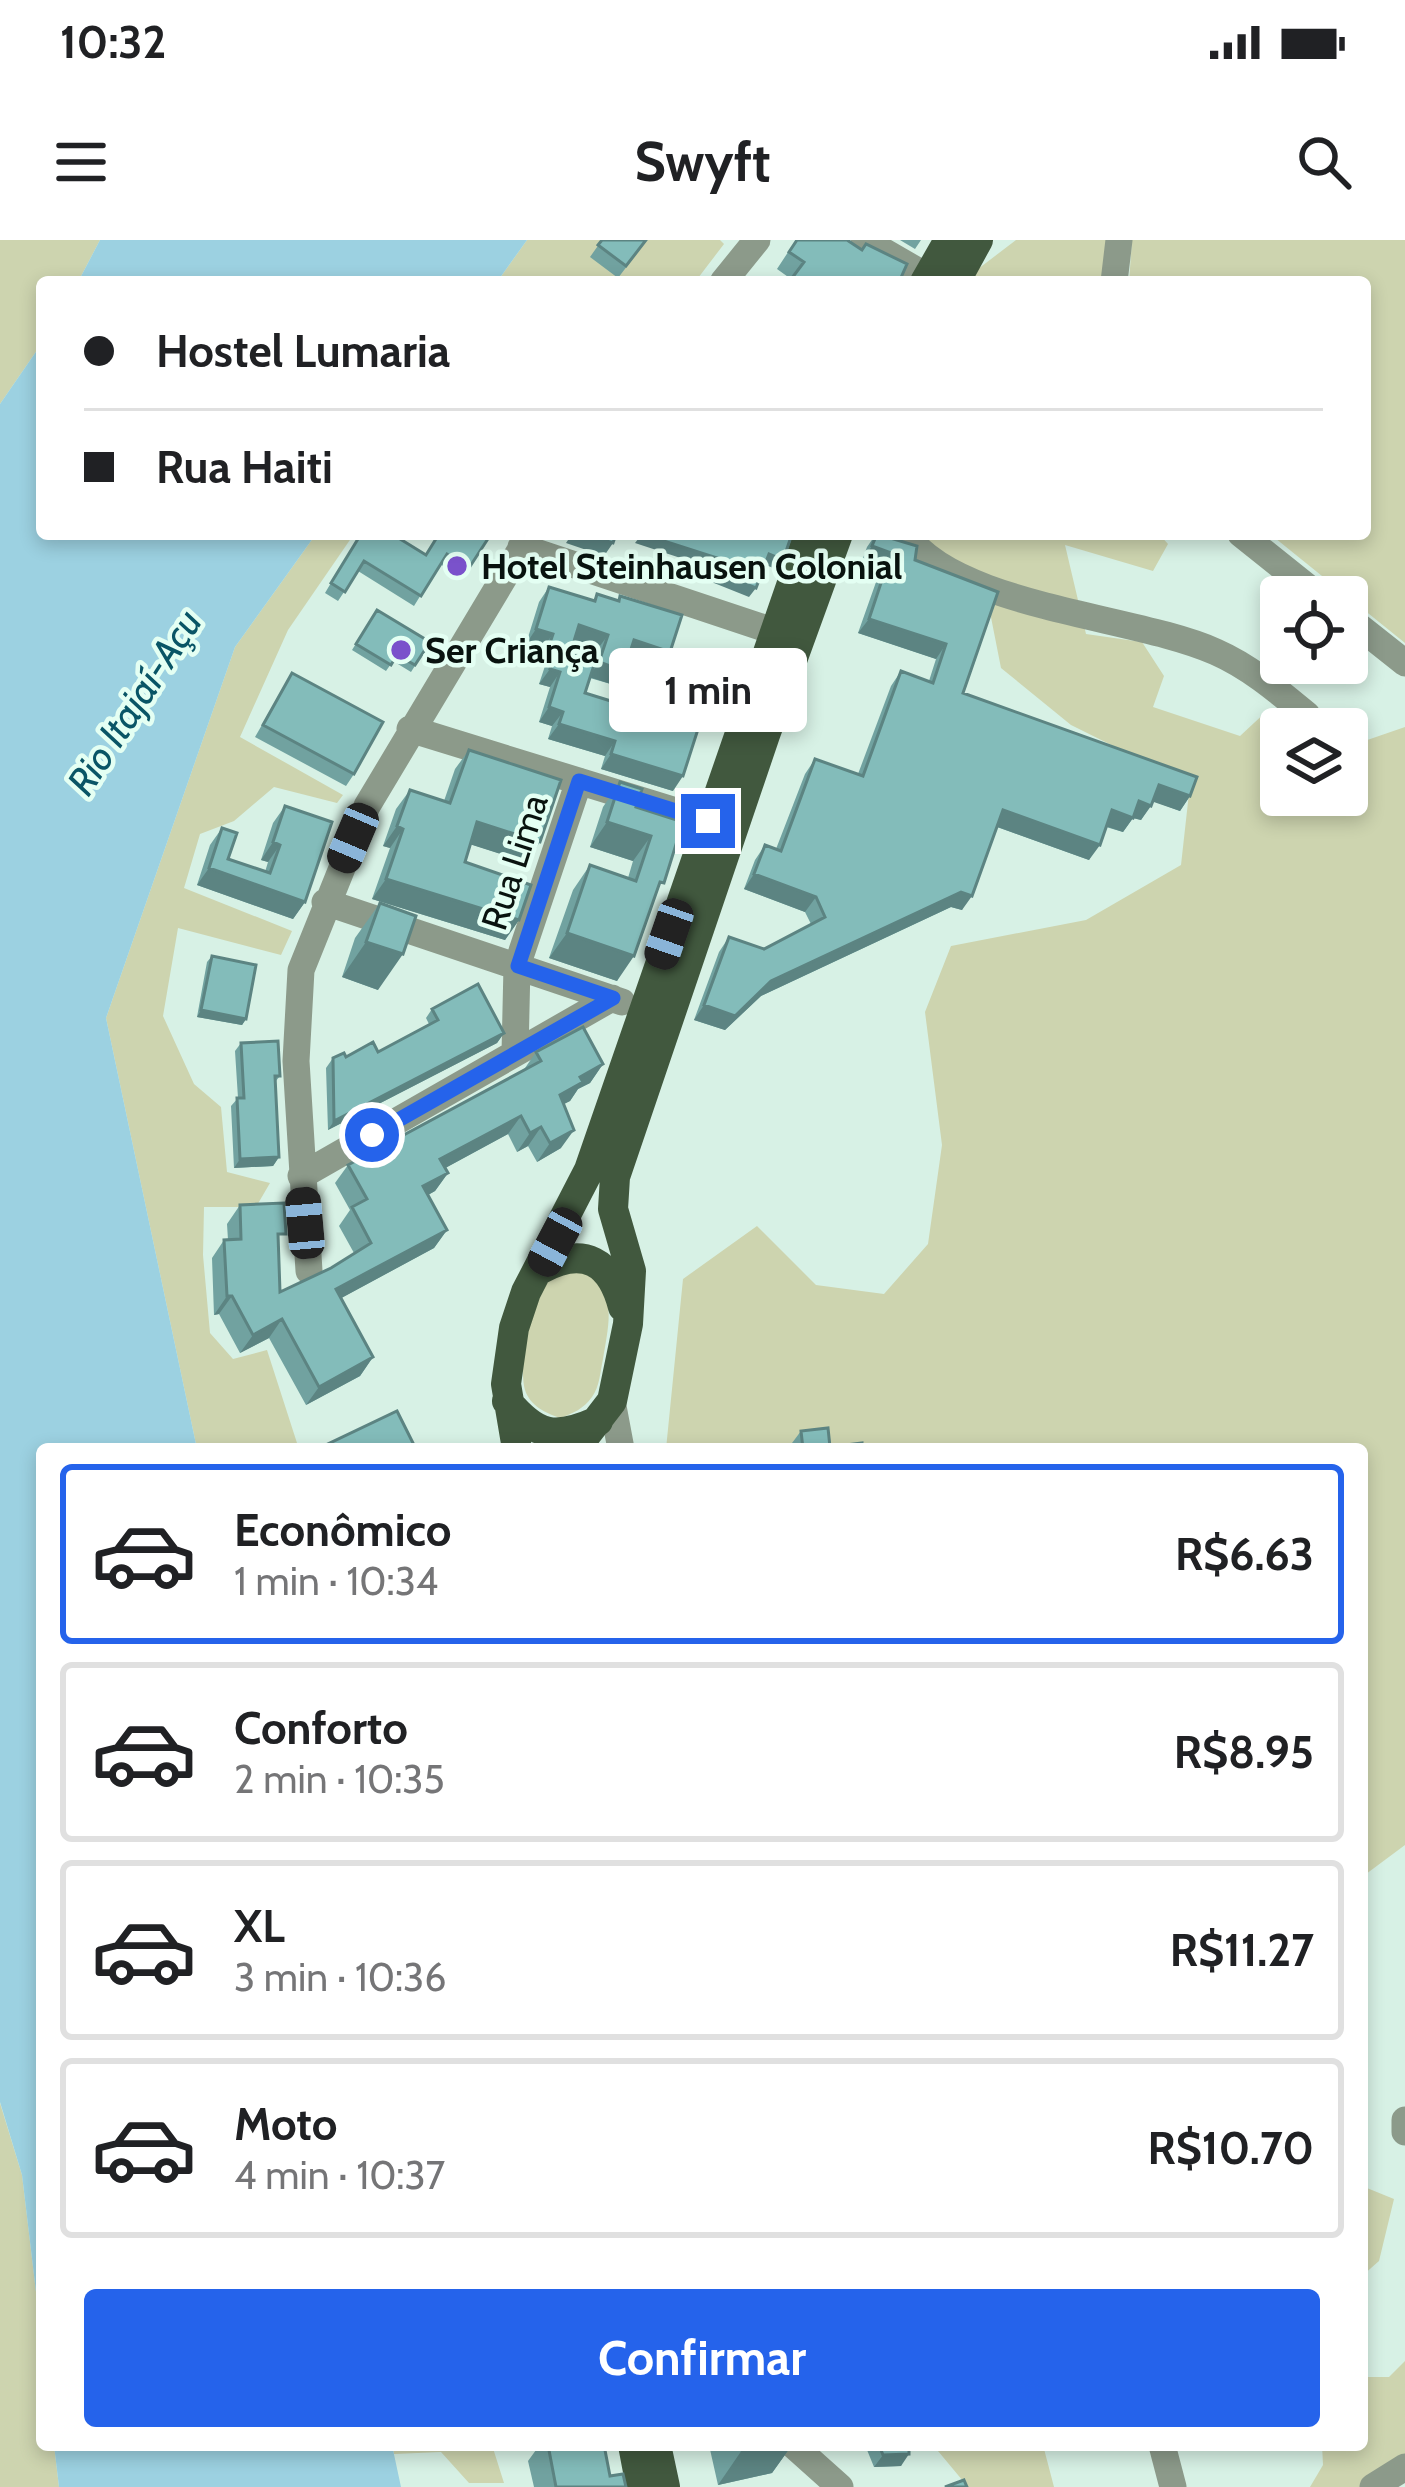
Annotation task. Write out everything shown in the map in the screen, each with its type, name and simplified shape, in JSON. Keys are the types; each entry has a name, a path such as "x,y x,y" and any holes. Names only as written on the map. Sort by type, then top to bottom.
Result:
{"main road":[{"path":"937,276 949,240"},
{"path":"940,276 978,240"},
{"path":"516,1443 507,1401 514,1328 526,1292 589,1170 806,540"},
{"path":"580,1443 605,1411 628,1324 631,1271 613,1209 615,1177 836,540"},
{"path":"773,631 791,663"},
{"path":"541,1269 572,1257 601,1266 612,1276 628,1324"},
{"path":"507,1401 543,1432 560,1433 605,1411"},
{"path":"634,2451 641,2487"},
{"path":"657,2451 665,2487"}],"street":[{"path":"728,276 757,240"},
{"path":"864,240 929,276"},
{"path":"1115,276 1119,240"},
{"path":"309,1271 296,1061 301,970 367,806 526,540 773,631"},
{"path":"911,540 927,558 970,580 1214,650 1262,678 1298,708"},
{"path":"1249,540 1294,576"},
{"path":"1368,634 1405,663"},
{"path":"410,729 708,821"},
{"name":"Rua Lima","path":"515,1053 518,966 579,781"},
{"path":"325,902 644,1009"},
{"path":"301,1176 613,998"},
{"path":"605,1411 618,1443"},
{"path":"800,2451 840,2487"},
{"path":"1164,2451 1173,2487"},
{"path":"1373,2487 1405,2468"}],"green space":[{"path":"0,240 100,240 81,276 36,276 36,352 0,404"},
{"path":"527,240 720,240 724,244 700,276 501,276"},
{"path":"1016,240 1108,240 1104,276 974,276"},
{"path":"1132,240 1405,240 1405,643 1368,613 1368,576 1322,576 1277,540 1371,540 1371,276 1129,276"},
{"path":"312,540 350,540 288,630 240,737 343,795 337,803 274,787 234,821 200,834 184,888 292,931 281,955 178,928 163,1016 194,1084 221,1107 227,1172 270,1183 256,1207 204,1207 210,1333 233,1359 267,1350 297,1443 196,1443 106,1018 235,647"},
{"path":"889,540 1164,540 1168,544 1153,571 1065,545 1086,634 1142,642 1164,676 1153,707 1240,736 1260,717 1260,816 1368,816 1368,740 1405,727 1405,1845 1368,1873 1368,1443 667,1443 683,1279 757,1226 816,1285 884,1294 928,1244 942,1145 925,1012 951,946 1086,920 1181,865 1190,784 1071,725 1001,668 987,597 915,562"},
{"path":"575,1270 589,1276 605,1295 607,1331 595,1393 582,1408 560,1418 527,1396 525,1349 542,1289 552,1279"},
{"path":"0,2103 22,2175 36,2292 36,2451 55,2451 59,2487 0,2487"},
{"path":"1368,2188 1394,2199 1379,2261 1368,2271"},
{"path":"1405,2361 1405,2457 1366,2487 1310,2487 1323,2465 1322,2451 1368,2451 1368,2377 1389,2377"},
{"path":"393,2451 494,2451 504,2483 469,2483 441,2452"},
{"path":"938,2451 1045,2451 1054,2487 968,2487"}],"water":[{"path":"100,240 527,240 501,276 81,276"},
{"name":"Rio Itajaí-Açu","path":"36,352 36,540 312,540 235,647 106,1018 196,1443 36,1443 36,2292 22,2175 0,2102 0,404"},
{"path":"55,2451 393,2451 401,2487 59,2487"}],"building":[{"path":"602,240 646,240 626,266 598,245"},
{"path":"797,240 847,240 862,250 866,244 907,264 902,276 794,276 804,262 789,252"},
{"path":"357,540 402,540 426,555 435,540 487,540 469,568 447,554 421,596 364,561 345,592 331,583"},
{"path":"661,540 790,540 783,560 769,554 756,588 715,572 720,559"},
{"path":"874,540 897,540 917,546 915,560 998,592 963,693 1197,777 1190,796 1159,785 1151,806 1139,801 1133,818 1112,810 1100,845 1003,810 972,896 961,892 771,981 735,1016 704,1005 729,937 764,949 825,917 816,897 754,874 765,845 781,851 815,759 863,776 901,671 933,683 946,644 869,619 891,553 872,546"},
{"path":"549,587 595,601 597,594 619,601 620,596 682,615 670,652 634,640 624,671 599,662 608,635 579,625 570,654 595,662 585,693 627,706 635,678 707,701 683,776 611,754 615,741 559,724 563,712 549,707 560,672 550,669 557,648 549,646 553,634 536,629"},
{"path":"377,610 430,642 415,665 397,655 391,665 356,644"},
{"path":"292,673 383,722 354,774 263,725"},
{"path":"469,750 561,780 540,842 477,822 465,862 531,885 519,920 386,879 410,790 450,803"},
{"path":"620,782 642,789 636,807 683,822 634,956 567,933 590,865 636,881 651,836 607,822"},
{"path":"285,806 332,822 305,902 209,868 222,828 237,833 228,859 270,873 280,845 273,842"},
{"path":"380,903 416,916 403,954 366,942"},
{"path":"212,956 256,965 246,1019 201,1010"},
{"path":"478,984 504,1033 334,1121 333,1058 344,1053 346,1057 373,1042 378,1052 438,1020 432,1009"},
{"path":"583,1027 603,1064 560,1095 574,1130 550,1143 541,1127 530,1133 521,1116 440,1159 448,1173 423,1186 447,1230 336,1289 373,1357 319,1387 282,1319 253,1335 232,1296 227,1296 224,1240 241,1239 240,1205 284,1203 286,1234 278,1234 280,1292 331,1268 371,1243 352,1207 367,1199 348,1165 541,1061 536,1052"},
{"path":"278,1041 279,1157 240,1159 241,1043"},
{"path":"397,1411 413,1443 330,1443"},
{"path":"828,1428 830,1443 802,1443 801,1431"},
{"path":"549,2451 605,2451 610,2476 623,2474 626,2487 556,2487"},
{"path":"881,2451 909,2451 909,2454 883,2455"}],"place":[{"name":"Hotel Steinhausen Colonial","path":"457,566"},
{"name":"Ser Criança","path":"401,650"}],"route":[{"path":"372,1135 613,998 518,966 579,781 708,821"}]}
